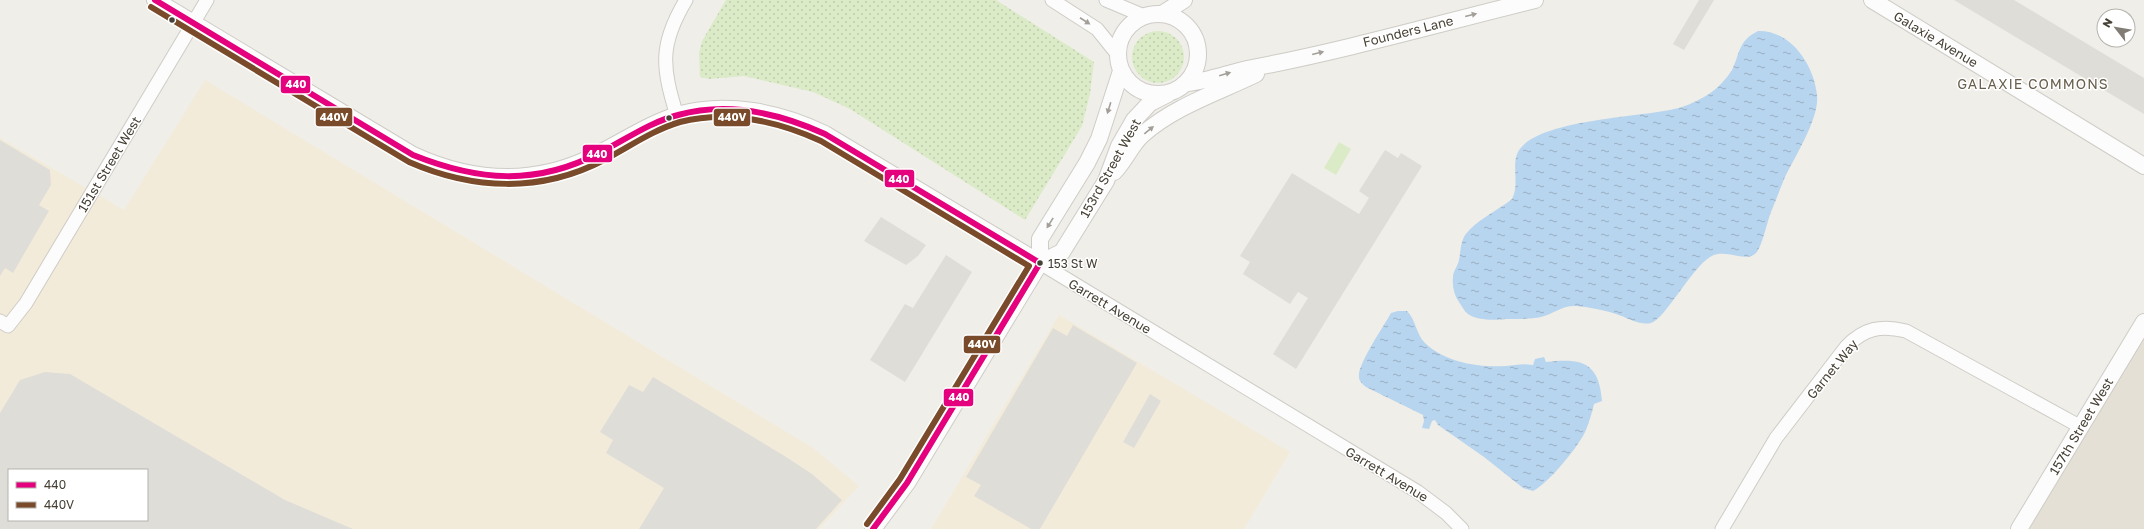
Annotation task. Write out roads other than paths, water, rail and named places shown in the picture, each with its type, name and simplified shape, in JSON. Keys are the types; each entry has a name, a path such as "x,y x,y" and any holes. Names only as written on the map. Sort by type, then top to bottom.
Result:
{"street":[{"name":"Garrett Avenue","path":"155,0 414,155 465,173 504,178 554,171 590,158 656,123 677,116 702,111 735,110 766,113 799,122 845,146 1418,492 1440,508 1462,529"},
{"name":"151st Street West","path":"4,323 26,303 207,0"},
{"path":"677,116 667,80 665,57 671,29 686,0"},
{"path":"1052,0 1096,29 1118,55"},
{"path":"1106,0 1144,16"},
{"path":"1162,14 1184,0"},
{"name":"Founders Lane","path":"1188,82 1198,82 1236,71 1280,63 1535,0"},
{"name":"Galaxie Avenue","path":"1872,0 2144,166"},
{"path":"1162,14 1174,17 1186,24 1194,34 1198,46 1199,59 1195,72 1188,82 1169,94 1158,95 1147,93 1136,88 1127,81 1121,71 1118,55 1120,42 1125,31 1134,22 1144,16 1162,14"},
{"name":"Founders Lane","path":"1106,181 1121,165 1140,136 1162,120 1205,96 1280,63"},
{"name":"153rd Street West","path":"1121,71 1099,139 1087,163 1040,239 1040,263 1062,252 1106,181 1119,146 1134,120 1150,103 1169,94"},
{"path":"873,529 907,483 1040,263"},
{"name":"Garnet Way","path":"1722,529 1776,438 1846,348 1855,338 1881,327 1906,332 2081,427"},
{"name":"157th Street West","path":"2019,529 2143,328"}],"water":[{"path":"1758,31 1770,32 1781,36 1799,51 1811,72 1815,84 1817,104 1811,125 1785,177 1756,253 1747,257 1729,254 1716,254 1710,257 1695,272 1657,320 1647,324 1606,311 1576,306 1562,308 1545,316 1529,319 1487,320 1476,318 1467,313 1456,296 1453,284 1453,275 1458,262 1462,241 1465,235 1475,225 1512,199 1515,187 1516,157 1518,152 1529,141 1546,132 1568,126 1665,111 1682,107 1696,101 1712,92 1725,80 1732,70 1743,43 1751,35"},
{"path":"1407,311 1425,343 1433,350 1452,359 1474,365 1506,366 1522,364 1533,365 1535,359 1544,357 1546,362 1578,362 1586,365 1592,370 1597,377 1602,401 1594,404 1586,430 1577,445 1563,464 1540,487 1533,491 1523,488 1484,457 1438,425 1435,420 1432,421 1429,429 1422,428 1424,421 1423,415 1366,387 1360,382 1360,371 1366,355 1391,313"}],"place":[{"name":"153 St W","path":"1040,263"}],"district":[{"name":"GALAXIE COMMONS","path":"2033,84"}]}
